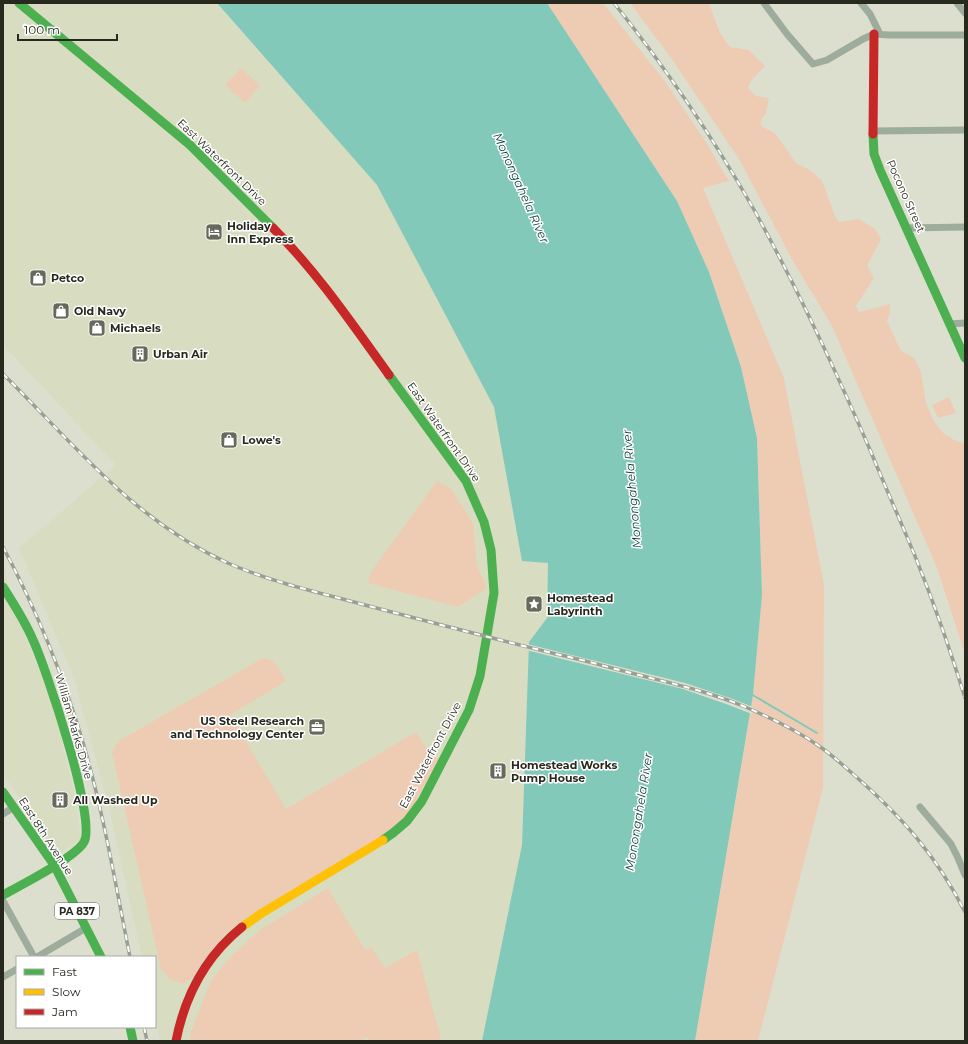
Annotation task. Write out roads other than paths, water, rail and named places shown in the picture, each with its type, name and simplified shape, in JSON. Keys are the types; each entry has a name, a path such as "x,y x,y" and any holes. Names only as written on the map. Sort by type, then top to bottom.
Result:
{"street":[{"name":"East Waterfront Drive","path":"19,3 190,145 288,243 346,315 466,481 481,515 491,550 494,593 480,676 469,710 422,801 407,821 393,833 254,918 228,940 208,962 198,976 183,1009 176,1041"},
{"path":"764,3 812,64 827,60 863,39 877,34 965,35"},
{"name":"Pocono Street","path":"861,3 870,14 877,34 873,131 874,154 965,358"},
{"path":"957,3 965,13"},
{"path":"873,131 965,130"},
{"path":"907,228 965,227"},
{"path":"949,324 965,323"},
{"name":"William Marks Drive","path":"3,587 22,617 54,694 77,779 87,830 84,842 73,853 3,895"},
{"name":"East 8th Avenue","path":"3,792 54,865 100,956"},
{"path":"3,814 14,807"},
{"path":"920,807 951,844 965,875"},
{"path":"3,901 34,956"},
{"path":"37,956 86,928"},
{"path":"3,977 16,970"},
{"path":"130,1028 133,1041"}],"water":[{"name":"Monongahela River","path":"217,3 547,3 677,201 709,272 741,367 757,438 762,595 753,695 695,1041 482,1041 522,845 529,642 547,618 548,563 522,561 494,407 377,185"}],"waterway":[{"path":"751,694 817,733"}],"railway":[{"path":"614,3 652,52 705,129 753,208 785,268 844,390 924,578 965,698"},
{"path":"3,374 108,480 135,504 164,526 196,546 230,564 262,576 311,591 705,692 743,706 792,729 819,746 837,760 888,806 930,855 954,891 965,912"},
{"path":"3,547 27,595 49,645 76,720 98,798 130,956"},
{"path":"144,1028 147,1041"}],"place":[{"name":"Holiday Inn Express","path":"214,232"},
{"name":"Petco","path":"38,278"},
{"name":"Old Navy","path":"61,311"},
{"name":"Michaels","path":"97,328"},
{"name":"Urban Air","path":"140,354"},
{"name":"Lowe's","path":"229,440"},
{"name":"Homestead Labyrinth","path":"534,604"},
{"name":"US Steel Research and Technology Center","path":"317,727"},
{"name":"Homestead Works Pump House","path":"498,771"},
{"name":"All Washed Up","path":"60,800"}]}
